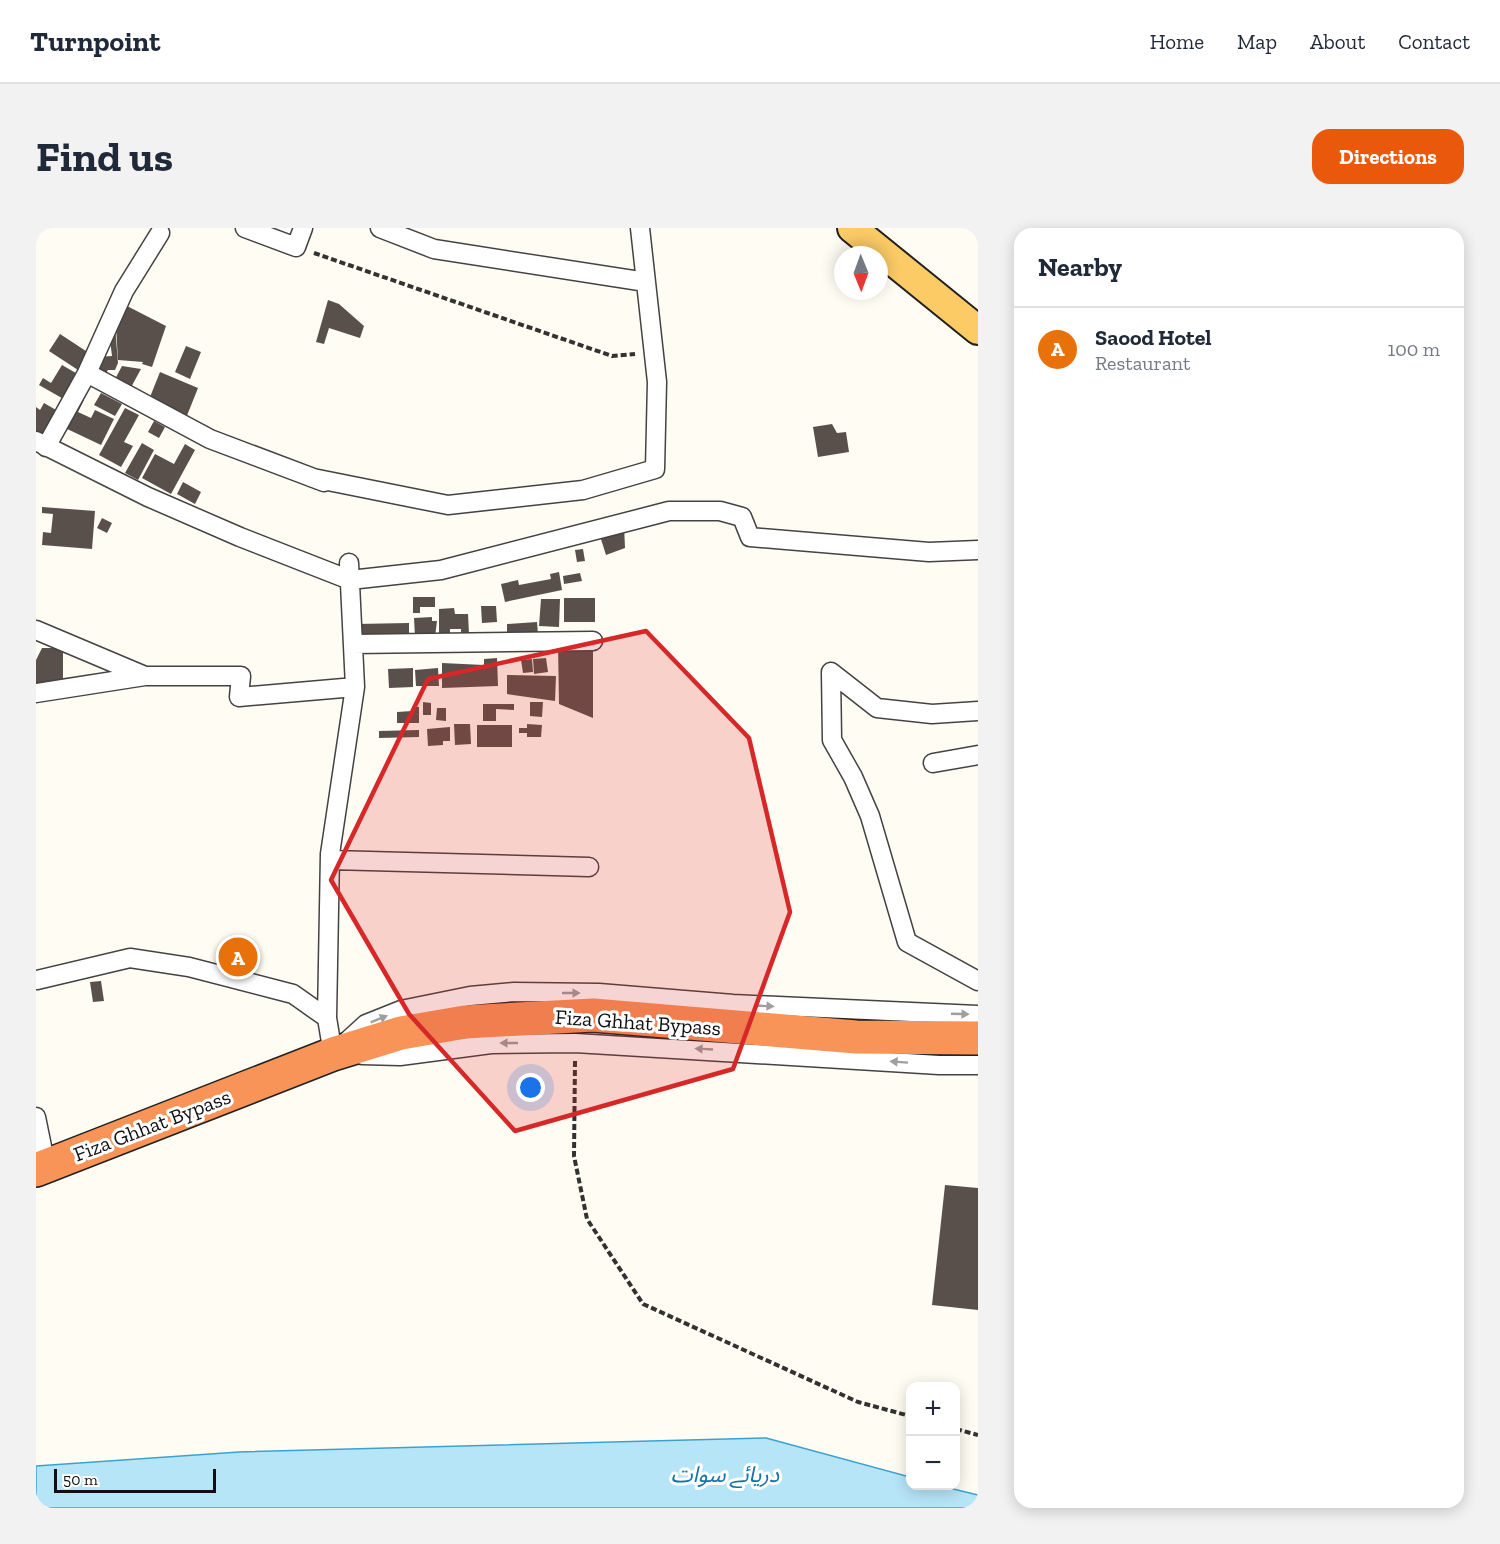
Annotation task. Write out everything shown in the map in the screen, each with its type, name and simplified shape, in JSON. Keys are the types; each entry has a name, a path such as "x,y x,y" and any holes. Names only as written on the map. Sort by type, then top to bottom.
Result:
{"highway":[{"name":"Fiza Ghhat Bypass","path":"41,1168 333,1054 401,1033 465,1022 593,1016 856,1037 978,1038"}],"main road":[{"path":"852,228 978,330"}],"street":[{"path":"245,228 296,247 303,228"},
{"path":"380,228 434,249 646,282"},
{"path":"87,373 210,439 321,481 448,505 583,490 655,469 657,382 640,228"},
{"path":"160,234 108,321 87,373 41,444 179,511 350,571 441,570 669,511 720,511 742,517 750,537 929,552 978,550"},
{"path":"333,1054 327,1018 331,860 355,687 350,571"},
{"path":"36,630 145,676"},
{"path":"353,644 593,641"},
{"path":"978,711 932,714 877,708 831,672 832,740 853,777 870,816 907,942 978,981"},
{"path":"36,693 145,676 241,676 239,697 355,687"},
{"path":"933,763 978,755"},
{"path":"331,860 589,867"},
{"path":"36,984 130,958 189,967 293,994 327,1018"},
{"path":"333,1054 366,1024 401,1010 470,996 514,992 598,993 733,1004 978,1015"},
{"path":"333,1054 400,1056 490,1044 575,1043 939,1065 978,1065"},
{"path":"36,1117 41,1168"}],"path":[{"path":"296,247 612,356 654,353"},
{"path":"575,1043 574,1156 587,1219 643,1304 858,1402 906,1415"},
{"path":"960,1430 978,1435"}],"highlighted area":[{"path":"646,631 749,738 790,912 733,1069 515,1131 409,1014 331,880 428,679"}],"water":[{"name":"دریائے سوات","path":"766,1438 906,1476 906,1490 957,1490 978,1495 978,1508 36,1508 36,1466 239,1452"}],"building":[{"path":"328,300 339,304 364,326 360,338 329,328 324,344 316,342"},
{"path":"127,306 166,326 152,367 142,364 143,362 118,360 116,327"},
{"path":"115,326 118,363 115,370 108,370 103,378 93,369 96,357 112,356 110,340"},
{"path":"60,334 92,355 81,372 49,351"},
{"path":"186,346 201,352 190,379 175,372"},
{"path":"62,365 81,376 67,401 39,385 43,378 51,383"},
{"path":"122,366 141,369 129,391 113,383"},
{"path":"160,372 198,388 186,418 148,402"},
{"path":"101,393 122,404 115,416 94,405"},
{"path":"78,396 84,400 78,412 91,418 95,410 114,419 101,445 63,427"},
{"path":"44,403 63,414 48,439 36,431 36,407 40,410"},
{"path":"125,408 139,415 124,442 133,446 121,467 99,455"},
{"path":"154,421 165,427 159,438 148,432"},
{"path":"832,424 837,433 846,432 849,452 818,457 813,427"},
{"path":"142,443 154,450 138,480 125,473"},
{"path":"185,444 195,450 171,494 142,478 155,454 174,464"},
{"path":"183,482 201,492 195,504 177,494"},
{"path":"42,507 95,511 92,549 42,545 43,532 51,533 53,514 42,513"},
{"path":"102,518 112,523 107,533 97,528"},
{"path":"624,525 625,548 606,555 600,536"},
{"path":"583,549 585,561 577,562 575,550"},
{"path":"559,572 562,590 505,602 501,584 518,580 519,585 551,579 550,574"},
{"path":"580,573 582,581 564,584 563,576"},
{"path":"413,597 435,597 435,607 420,607 420,613 413,613"},
{"path":"564,598 595,598 595,622 564,622"},
{"path":"541,599 560,599 559,627 539,626"},
{"path":"481,606 496,606 497,622 482,623"},
{"path":"454,608 455,614 468,614 469,634 461,635 461,629 450,629 450,635 439,635 439,609"},
{"path":"432,617 432,621 437,621 435,637 415,637 414,618"},
{"path":"537,622 538,635 507,637 507,624"},
{"path":"409,623 409,639 357,640 356,624"},
{"path":"558,644 593,644 593,718 559,704"},
{"path":"42,648 63,648 63,687 36,687 36,660"},
{"path":"497,658 498,686 442,688 442,663 484,665 484,659"},
{"path":"546,658 548,672 534,674 533,659"},
{"path":"532,659 533,672 523,673 521,660"},
{"path":"413,668 413,687 389,688 388,669"},
{"path":"438,668 439,686 416,686 415,670"},
{"path":"507,675 556,676 555,701 507,694"},
{"path":"423,702 431,703 431,715 423,715"},
{"path":"530,702 543,702 542,717 530,716"},
{"path":"483,704 514,704 514,710 496,709 496,721 483,721"},
{"path":"412,706 419,707 419,723 397,723 397,712 412,711"},
{"path":"437,708 446,708 446,721 436,720"},
{"path":"454,724 470,724 471,744 455,745"},
{"path":"527,724 542,725 541,737 527,737 527,733 519,733 519,728 527,728"},
{"path":"477,725 512,725 512,747 477,747"},
{"path":"450,727 450,741 443,741 443,745 428,746 427,729"},
{"path":"419,730 419,737 379,738 379,731"},
{"path":"101,981 104,1001 93,1002 90,982"},
{"path":"945,1185 978,1188 978,1310 932,1305"}],"place":[{"name":"Saood Hotel","path":"238,957"}]}
